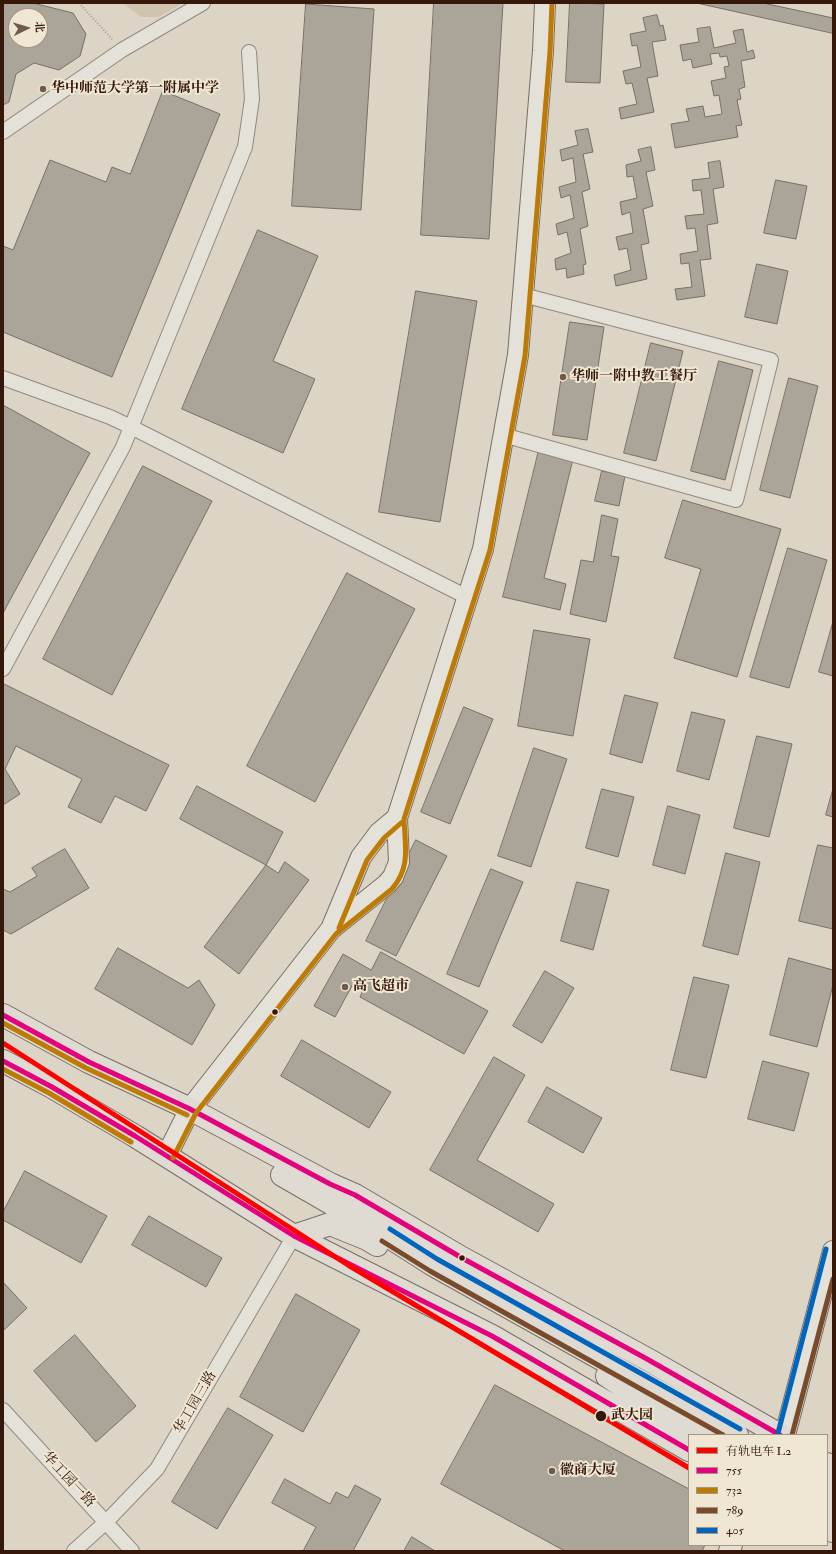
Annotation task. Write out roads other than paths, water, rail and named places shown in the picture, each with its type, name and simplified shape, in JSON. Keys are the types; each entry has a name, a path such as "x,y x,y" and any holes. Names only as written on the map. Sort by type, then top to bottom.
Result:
{"main road":[{"path":"167,1155 190,1110 332,929 387,884 393,877 399,862 397,818 483,549 518,355 543,51 545,3"},
{"path":"332,929 361,857 379,833 397,818"},
{"path":"3,1015 89,1062 190,1110 330,1184 354,1195 462,1258 640,1355 778,1434"},
{"path":"3,1061 52,1087 167,1155 294,1236 492,1336 688,1449"},
{"path":"190,1110 475,1305 610,1378 647,1404 701,1434"},
{"path":"294,1236 330,1224 368,1240 383,1241 433,1265 735,1434"},
{"path":"785,1434 833,1251"}],"street":[{"path":"3,132 122,50 203,3"},
{"path":"3,669 123,447 245,147 252,99 250,52"},
{"path":"503,435 736,500 772,360 523,296"},
{"path":"3,378 110,417 467,597"},
{"name":"华工园三路","path":"74,1551 106,1522 157,1469 294,1236"},
{"name":"华工园一路","path":"3,1410 132,1551"}],"tram line":[{"name":"L2","path":"3,1043 348,1265 688,1467"}],"place":[{"name":"华中师范大学第一附属中学","path":"43,89"},
{"name":"华师一附中教工餐厅","path":"563,377"},
{"name":"高飞超市","path":"345,987"},
{"name":"武大园","path":"601,1416"},
{"name":"徽商大厦","path":"552,1471"}]}
